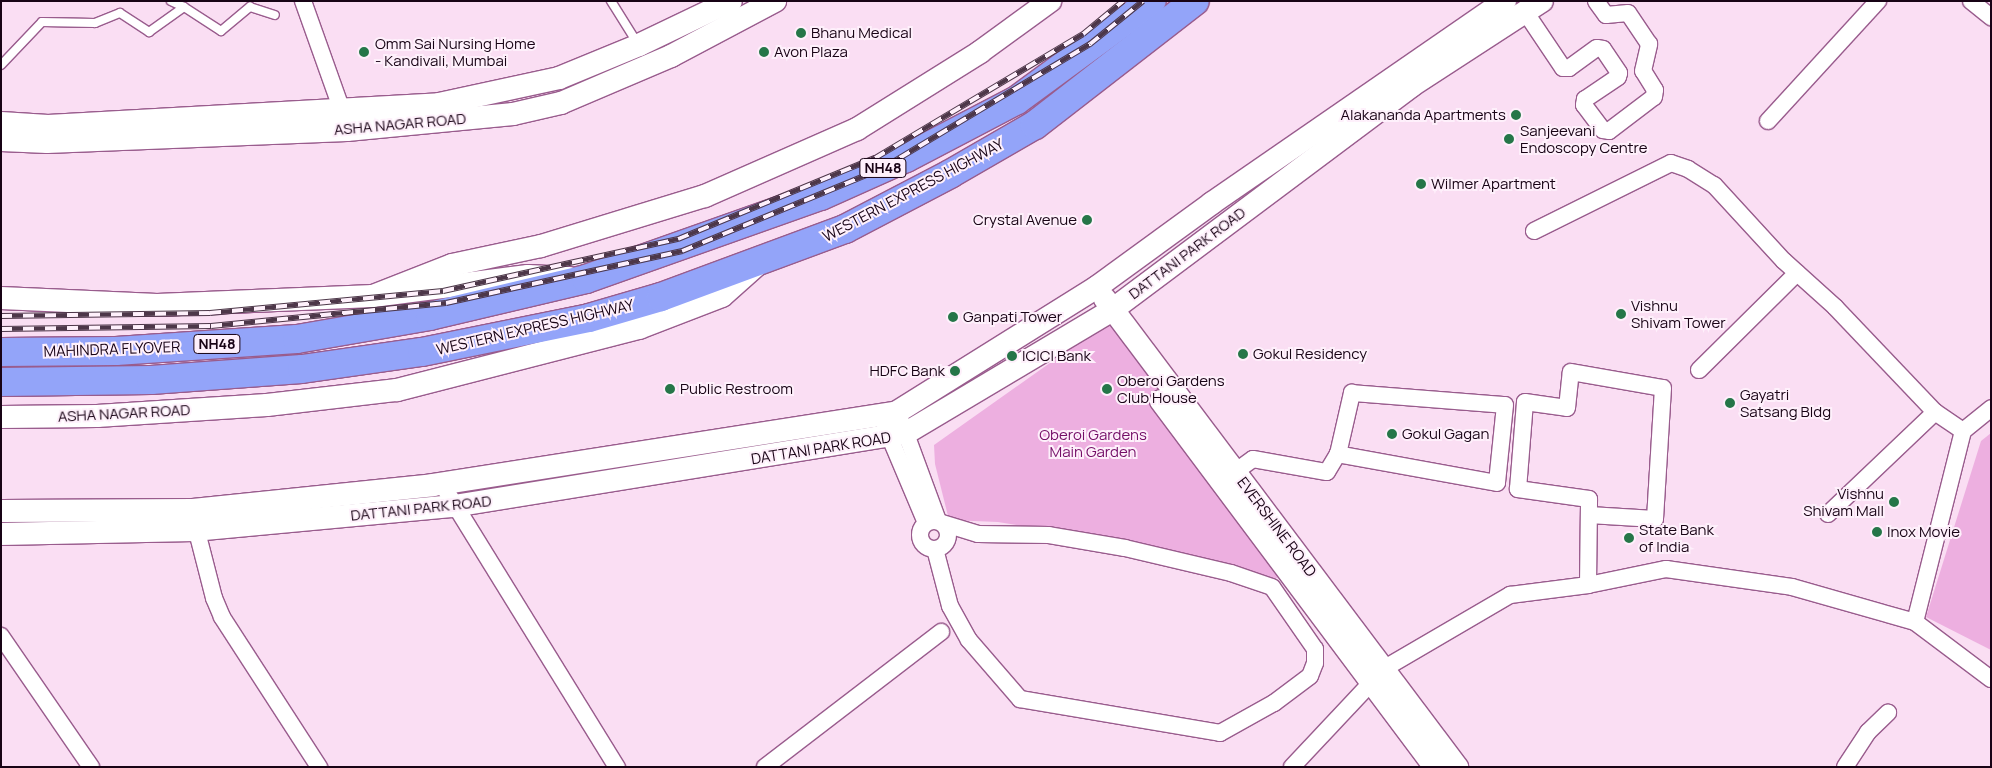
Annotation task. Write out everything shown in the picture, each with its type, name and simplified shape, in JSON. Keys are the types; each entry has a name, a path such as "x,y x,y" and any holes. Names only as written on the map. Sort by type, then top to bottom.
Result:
{"highway":[{"name":"WESTERN EXPRESS HIGHWAY","path":"430,316 586,278 821,196 906,158 1017,100 1152,1"},
{"name":"WESTERN EXPRESS HIGHWAY","path":"1,382 151,380 302,369 422,352 589,318 759,263 845,229 1035,125 1196,1"},
{"name":"MAHINDRA FLYOVER","path":"1,352 116,350 296,339 430,316"}],"street":[{"path":"303,1 345,121"},
{"name":"ASHA NAGAR ROAD","path":"1,140 47,142 345,121 439,104 559,78 639,45 731,1"},
{"name":"ASHA NAGAR ROAD","path":"1,123 48,126 345,121 512,114 561,103 671,56 775,1"},
{"path":"373,296 452,265 541,246 723,188 857,129 980,52 1050,1"},
{"name":"DATTANI PARK ROAD","path":"1,534 194,520 454,506 898,435 1105,314 1226,222 1317,145 1406,79 1505,1"},
{"path":"1534,7 1563,68 1569,68 1597,48 1603,49 1619,72 1618,78 1585,100 1584,104 1603,130 1609,131 1654,96 1655,90 1643,71 1649,44 1628,13 1606,15 1596,1"},
{"path":"1768,121 1878,1"},
{"path":"1971,1 1991,17"},
{"name":"DATTANI PARK ROAD","path":"1406,79 1534,7"},
{"name":"DATTANI PARK ROAD","path":"1,511 194,520 442,484 888,413 1091,292 1212,203 1317,145"},
{"path":"1534,231 1671,163 1714,185 1797,273 1834,307 1935,412 1963,431"},
{"path":"1212,203 1226,222"},
{"name":"ASHA NAGAR ROAD","path":"1,417 97,416 268,405 397,390 639,328 722,296 759,263"},
{"path":"1699,370 1797,273"},
{"path":"1,298 157,305 373,296 528,276 586,278"},
{"name":"EVERSHINE ROAD","path":"1091,292 1105,314 1298,569 1379,674 1457,767"},
{"name":"EVERSHINE ROAD","path":"1105,314 1235,472 1298,569"},
{"path":"1588,585 1589,498 1518,489 1525,402 1567,408 1571,372 1662,388 1655,519 1589,515"},
{"path":"1235,472 1253,459 1327,472 1338,454 1352,393 1505,405 1496,483 1338,454"},
{"path":"1915,622 1963,431 1991,408"},
{"path":"1828,514 1935,412"},
{"path":"888,413 936,523 948,531 947,541 936,549 926,547 920,539 920,530 936,523 978,534 1050,535 1125,548 1232,573 1272,587 1315,649 1315,663 1310,676 1274,703 1220,733 1020,699 1012,693 964,631 950,606 936,549"},
{"path":"787,428 793,452"},
{"path":"707,441 712,465"},
{"path":"442,484 617,767"},
{"path":"194,520 222,617 319,767"},
{"path":"1272,587 1298,569"},
{"path":"1292,767 1379,674 1510,595 1588,585 1666,569 1792,587 1915,622 1991,679"},
{"path":"765,767 941,632"},
{"path":"1,636 91,767"},
{"name":"EVERSHINE ROAD","path":"1379,674 1435,767"},
{"path":"1845,767 1868,732 1888,713"}],"lane":[{"path":"171,1 184,7 221,31 250,7 275,16"},
{"path":"611,1 639,45"},
{"path":"1,64 42,22 96,23 120,13 149,32 184,7"}],"green space":[{"name":"Oberoi Gardens Main Garden","path":"1112,319 1302,565 1275,579 1133,544 998,522 949,520 935,464 934,445"},
{"path":"1991,433 1991,650 1926,617 1981,441"}],"railway":[{"path":"1,316 210,313 443,291 678,239 875,158 1083,34 1123,1"},
{"path":"1,329 211,326 446,303 682,251 881,169 1090,44 1143,1"}],"place":[{"name":"Bhanu Medical","path":"801,33"},
{"name":"Omm Sai Nursing Home - Kandivali, Mumbai","path":"364,52"},
{"name":"Avon Plaza","path":"764,52"},
{"name":"Alakananda Apartments","path":"1516,115"},
{"name":"Sanjeevani Endoscopy Centre","path":"1509,139"},
{"name":"Wilmer Apartment","path":"1421,184"},
{"name":"Crystal Avenue","path":"1087,220"},
{"name":"Vishnu Shivam Tower","path":"1621,314"},
{"name":"Ganpati Tower","path":"953,317"},
{"name":"Gokul Residency","path":"1243,354"},
{"name":"ICICI Bank","path":"1012,356"},
{"name":"HDFC Bank","path":"955,371"},
{"name":"Public Restroom","path":"670,389"},
{"name":"Oberoi Gardens Club House","path":"1107,389"},
{"name":"Gayatri Satsang Bldg","path":"1730,403"},
{"name":"Gokul Gagan","path":"1392,434"},
{"name":"Vishnu Shivam Mall","path":"1894,502"},
{"name":"Inox Movie","path":"1877,532"},
{"name":"State Bank of India","path":"1629,538"}]}
